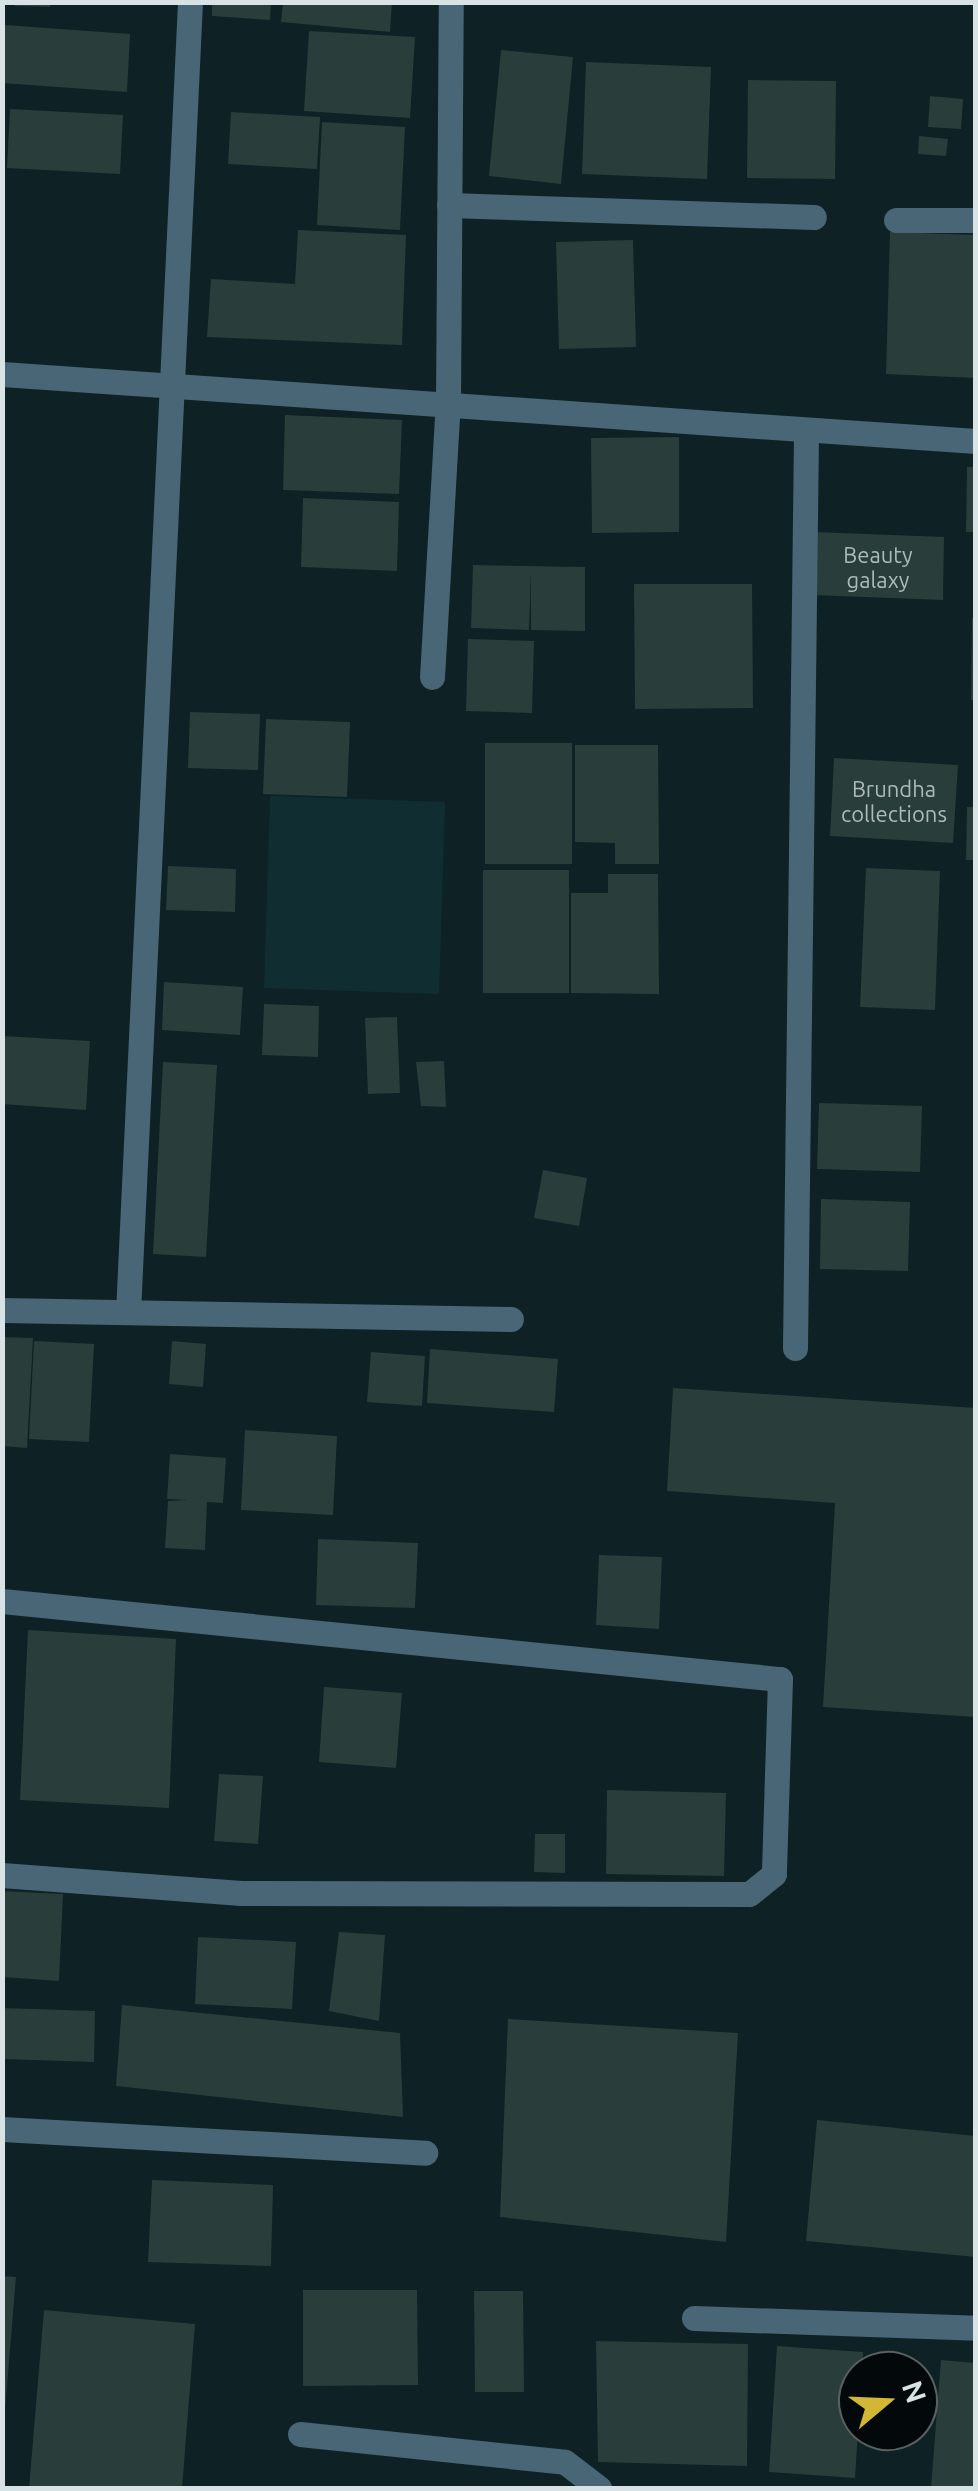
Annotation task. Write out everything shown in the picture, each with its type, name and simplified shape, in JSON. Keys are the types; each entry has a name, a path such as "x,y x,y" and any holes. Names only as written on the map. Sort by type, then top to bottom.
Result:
{"street":[{"path":"128,1312 166,380 190,2"},
{"path":"432,677 448,402 451,2"},
{"path":"449,205 814,217"},
{"path":"896,220 976,220"},
{"path":"2,374 166,380 976,442"},
{"path":"795,1348 806,430"},
{"path":"2,1310 511,1319"},
{"path":"2,1601 780,1678 774,1874 748,1894 241,1893 2,1876"},
{"path":"2,2129 425,2153"},
{"path":"694,2318 976,2328"},
{"path":"300,2434 547,2459 599,2488"}],"shaded area":[{"path":"270,796 445,802 439,994 264,988"}],"building":[{"path":"15,2 51,2 50,7 15,6"},
{"path":"212,2 271,2 270,20 212,16"},
{"path":"283,2 392,2 390,32 281,22"},
{"path":"5,25 130,34 127,92 2,83"},
{"path":"309,31 415,37 410,118 304,111"},
{"path":"501,50 573,57 561,184 489,176"},
{"path":"586,62 711,67 707,179 582,174"},
{"path":"748,80 836,81 835,179 747,178"},
{"path":"930,96 963,99 961,129 928,127"},
{"path":"10,109 123,115 120,174 7,168"},
{"path":"231,112 320,117 317,169 228,164"},
{"path":"322,122 405,127 400,230 317,225"},
{"path":"919,136 948,139 946,156 918,154"},
{"path":"298,230 406,235 402,345 207,337 211,279 295,284"},
{"path":"890,232 976,235 976,378 886,374"},
{"path":"633,240 636,347 559,349 556,242"},
{"path":"285,415 402,420 399,494 283,490"},
{"path":"679,437 679,532 592,533 591,438"},
{"path":"967,467 976,467 976,532 966,532"},
{"path":"303,498 399,502 397,571 301,567"},
{"path":"814,532 944,537 943,600 812,595"},
{"path":"473,565 585,567 585,631 531,630 531,572 529,630 471,628"},
{"path":"634,584 752,584 753,708 635,709"},
{"path":"972,618 976,618 976,700 971,700"},
{"path":"468,639 534,641 532,713 466,711"},
{"path":"190,712 260,714 258,770 188,768"},
{"path":"266,719 350,722 347,797 263,794"},
{"path":"485,743 572,743 572,864 485,864"},
{"path":"575,745 658,745 659,864 615,864 615,843 575,842"},
{"path":"834,758 958,765 953,843 830,836"},
{"path":"967,807 976,807 976,860 966,860"},
{"path":"168,866 236,869 235,912 166,910"},
{"path":"866,868 940,871 935,1010 860,1007"},
{"path":"483,870 569,870 569,993 483,993"},
{"path":"608,874 658,874 659,994 571,993 571,893 608,893"},
{"path":"164,982 243,987 240,1035 162,1030"},
{"path":"264,1004 319,1006 318,1057 262,1055"},
{"path":"397,1017 400,1093 368,1094 365,1018"},
{"path":"2,1036 90,1041 86,1110 2,1104"},
{"path":"444,1061 446,1107 421,1106 416,1062"},
{"path":"163,1062 217,1065 206,1257 153,1254"},
{"path":"819,1103 922,1106 920,1172 817,1169"},
{"path":"543,1170 587,1178 579,1226 534,1218"},
{"path":"821,1199 910,1202 908,1271 820,1269"},
{"path":"2,1337 33,1338 27,1448 2,1446"},
{"path":"34,1341 94,1344 89,1442 29,1439"},
{"path":"172,1341 206,1344 203,1387 169,1384"},
{"path":"430,1349 558,1359 554,1412 427,1403"},
{"path":"371,1352 425,1356 422,1406 367,1402"},
{"path":"673,1388 976,1408 976,1717 823,1707 835,1503 667,1491"},
{"path":"245,1430 337,1436 333,1515 241,1510"},
{"path":"170,1454 226,1458 223,1503 207,1502 205,1550 165,1548 168,1501 188,1500 167,1499"},
{"path":"318,1539 418,1543 415,1608 316,1605"},
{"path":"599,1555 662,1557 659,1629 596,1625"},
{"path":"28,1630 176,1639 169,1808 20,1800"},
{"path":"324,1687 402,1693 396,1768 319,1762"},
{"path":"219,1774 263,1776 258,1844 214,1841"},
{"path":"607,1790 726,1793 724,1876 606,1874"},
{"path":"535,1834 565,1834 565,1873 534,1872"},
{"path":"2,1891 63,1894 59,1981 2,1977"},
{"path":"339,1932 385,1935 379,2021 329,2011"},
{"path":"198,1937 296,1942 292,2009 195,2004"},
{"path":"122,2005 400,2033 403,2117 116,2086"},
{"path":"2,2008 95,2011 94,2062 2,2059"},
{"path":"508,2019 738,2033 726,2242 500,2217"},
{"path":"817,2120 976,2136 976,2257 806,2241"},
{"path":"152,2180 273,2185 271,2266 148,2262"},
{"path":"2,2276 16,2277 5,2410 2,2410"},
{"path":"303,2290 417,2290 418,2385 303,2386"},
{"path":"474,2291 523,2291 524,2392 475,2392"},
{"path":"44,2310 195,2324 182,2488 29,2488"},
{"path":"596,2341 748,2344 747,2466 598,2462"},
{"path":"777,2346 849,2351 838,2351 838,2451 857,2451 855,2478 769,2472"},
{"path":"941,2360 976,2363 976,2488 931,2487 934,2451 938,2451"}]}
